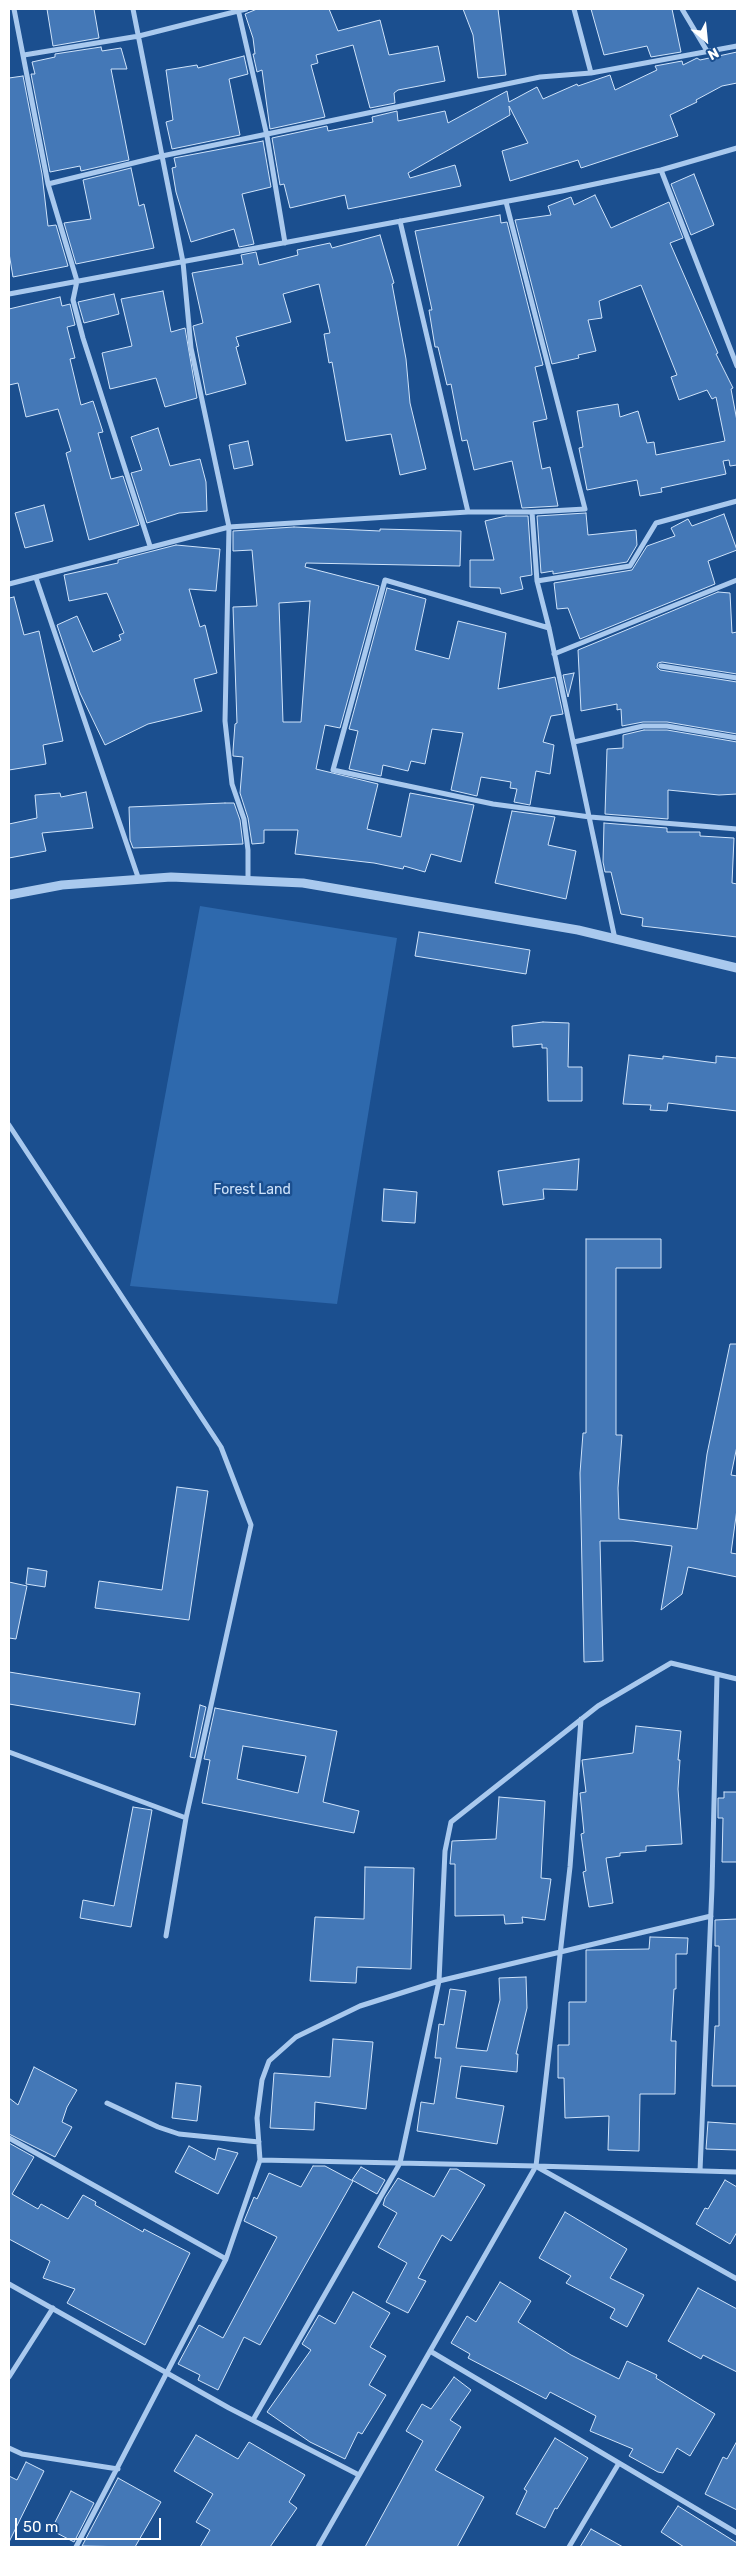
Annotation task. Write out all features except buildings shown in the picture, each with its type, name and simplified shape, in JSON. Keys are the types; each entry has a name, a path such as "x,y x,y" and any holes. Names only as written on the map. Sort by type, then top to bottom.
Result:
{"street":[{"path":"14,9 48,184 77,282 73,300 82,338 150,546"},
{"path":"133,9 182,262 191,348 229,528 225,721 232,784 244,819 248,850 248,880"},
{"path":"24,55 138,36 246,9"},
{"path":"574,9 591,73"},
{"path":"682,9 706,51"},
{"path":"238,10 267,136 286,243"},
{"path":"48,184 162,156 267,136 540,77 591,73 737,46"},
{"path":"9,294 506,202 661,170 737,148"},
{"path":"661,170 737,366"},
{"path":"9,584 150,546 229,528 468,512 532,512 585,509 506,202"},
{"path":"400,221 468,512"},
{"path":"537,581 630,566 656,523 737,501"},
{"path":"532,512 537,581 549,628 616,939"},
{"path":"36,578 139,880"},
{"path":"549,628 386,580 333,770 493,804 590,818 737,829"},
{"path":"554,654 737,580"},
{"path":"661,666 737,678"},
{"path":"574,742 643,726 667,726 737,738"},
{"path":"9,895 62,885 171,877 303,883 578,930 737,968"},
{"path":"9,1125 221,1446 251,1525 186,1818 166,1936"},
{"path":"253,2420 400,2163 439,1982 446,1851 451,1822 598,1706 671,1663 737,1679"},
{"path":"700,2171 717,1675"},
{"path":"318,2547 536,2166 570,1867 581,1719"},
{"path":"9,1752 186,1818"},
{"path":"76,2547 226,2258 260,2160 257,2118 262,2080 269,2061 296,2037 360,2006 439,1982 710,1916"},
{"path":"107,2103 158,2127 179,2134 259,2142"},
{"path":"9,2138 226,2258"},
{"path":"260,2160 737,2172"},
{"path":"536,2166 737,2279"},
{"path":"9,2284 253,2420 359,2476"},
{"path":"9,2377 53,2308"},
{"path":"430,2351 737,2533"},
{"path":"9,2448 22,2454 118,2469"},
{"path":"569,2547 619,2463"}],"green space":[{"name":"Forest Land","path":"200,906 397,938 337,1304 130,1286"}]}
